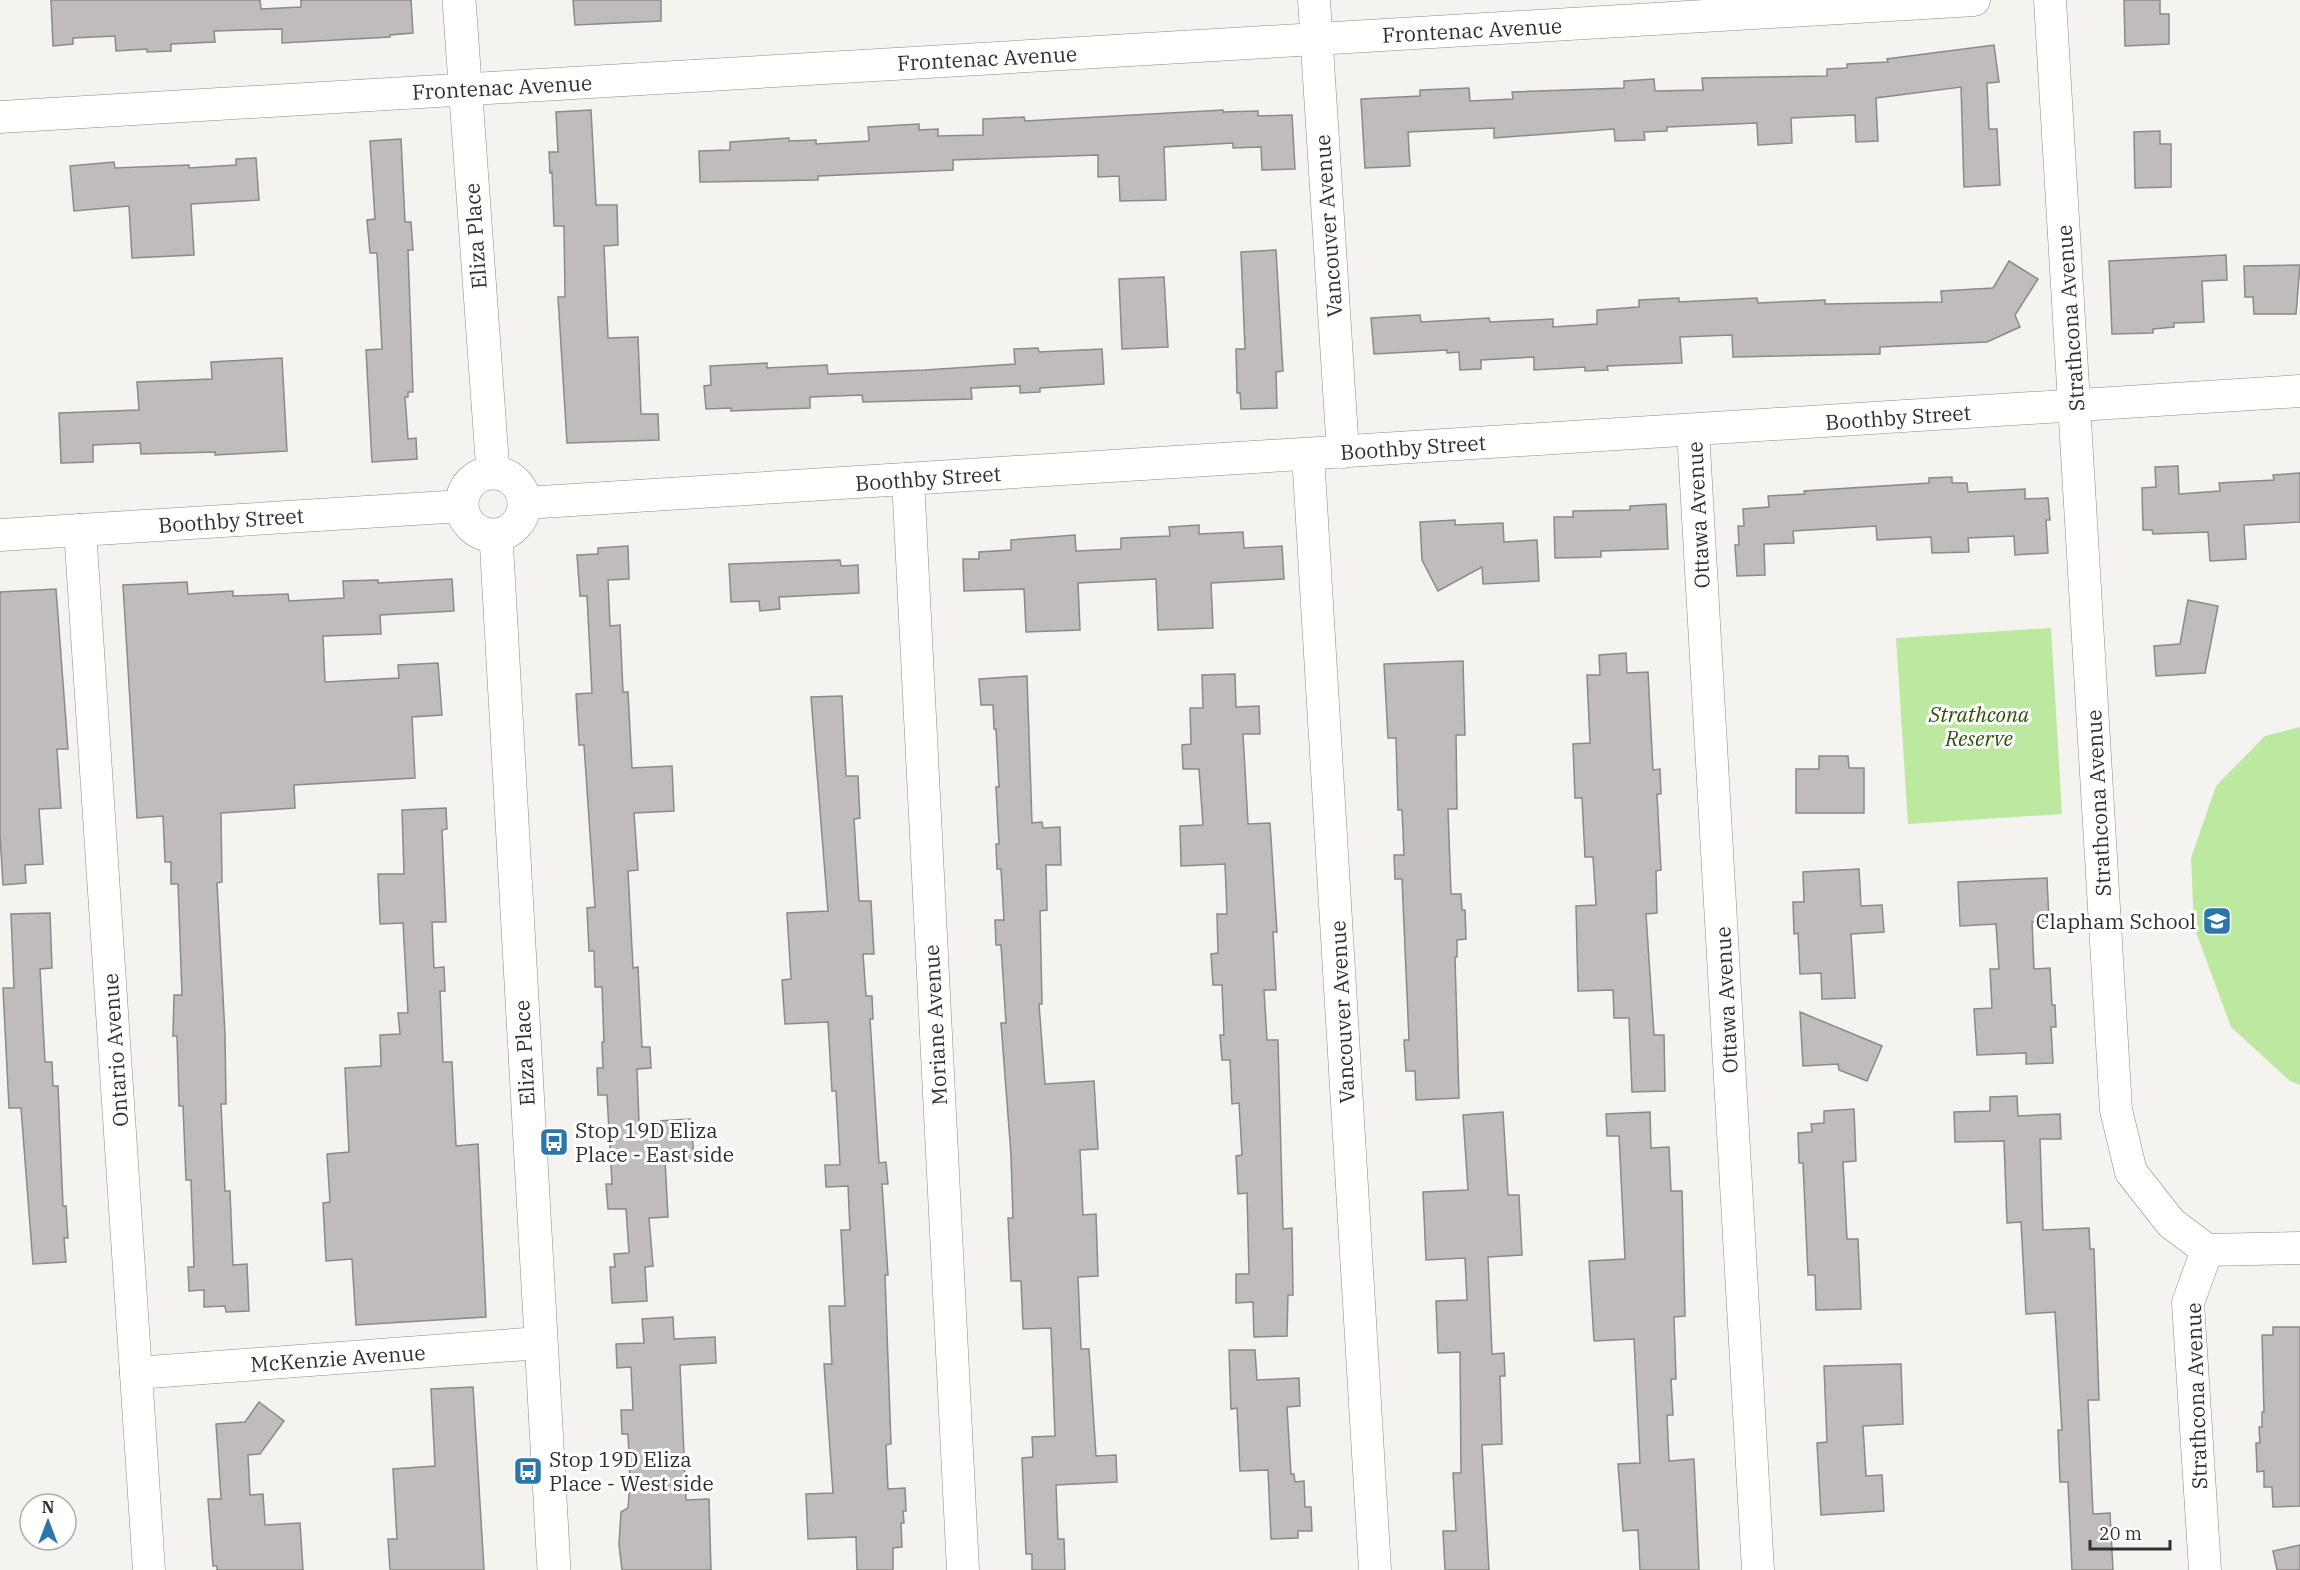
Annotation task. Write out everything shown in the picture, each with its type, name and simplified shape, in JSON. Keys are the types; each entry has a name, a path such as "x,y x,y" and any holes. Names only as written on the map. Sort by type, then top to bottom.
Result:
{"street":[{"name":"Eliza Place","path":"459,0 493,472"},
{"name":"Vancouver Avenue","path":"1314,0 1343,452"},
{"name":"Frontenac Avenue","path":"0,117 1974,0"},
{"name":"Strathcona Avenue","path":"2050,0 2076,406 2116,1110 2131,1172 2170,1223 2207,1250 2188,1303 2205,1570"},
{"name":"Boothby Street","path":"525,504 2300,391"},
{"name":"Ottawa Avenue","path":"1693,430 1758,1570"},
{"name":"Vancouver Avenue","path":"1308,454 1375,1570"},
{"path":"493,472 511,478 523,494 525,504 520,521 505,533 496,536 486,535 469,524 462,506 467,487 474,479 493,472"},
{"name":"Moriane Avenue","path":"908,479 963,1570"},
{"name":"Boothby Street","path":"0,535 462,506"},
{"name":"Ontario Avenue","path":"80,530 149,1570"},
{"name":"Eliza Place","path":"496,536 554,1570"},
{"path":"2207,1250 2300,1248"},
{"name":"McKenzie Avenue","path":"136,1373 540,1343"}],"green space":[{"name":"Strathcona Reserve","path":"2051,628 2062,814 1908,824 1896,638"},
{"path":"2300,727 2300,1085 2290,1081 2231,1027 2194,927 2191,858 2216,786 2265,736"}],"building":[{"path":"51,0 260,0 261,9 301,7 301,0 411,0 413,33 390,35 390,37 282,43 282,29 214,31 215,42 171,44 171,51 147,52 147,49 116,51 115,36 73,38 73,44 53,46"},
{"path":"573,0 661,0 661,21 575,25"},
{"path":"2124,0 2160,0 2160,14 2169,14 2169,44 2125,46"},
{"path":"1994,45 1999,82 1987,83 1989,129 1997,129 2000,185 1964,187 1961,87 1876,98 1878,141 1856,142 1855,115 1791,118 1792,143 1758,145 1757,123 1667,127 1667,131 1644,132 1645,140 1615,141 1614,129 1494,138 1494,128 1408,132 1410,166 1365,168 1361,99 1420,96 1420,90 1469,88 1470,101 1513,99 1512,92 1624,88 1624,81 1654,79 1655,91 1703,90 1702,78 1827,76 1827,69 1847,68 1847,64 1888,62 1887,59"},
{"path":"591,110 596,205 617,205 618,245 604,246 608,338 638,337 641,414 658,414 659,440 567,443 558,297 565,297 564,226 554,226 549,152 558,152 556,112"},
{"path":"1223,110 1223,112 1258,111 1258,116 1292,115 1295,169 1262,170 1261,147 1233,148 1233,143 1164,147 1166,200 1120,201 1119,176 1098,177 1098,155 953,160 953,170 818,176 818,180 700,182 699,151 730,150 730,142 789,138 789,141 816,140 816,144 869,141 868,127 919,124 919,130 938,129 938,136 983,135 983,119 1024,117 1025,121"},
{"path":"2160,131 2160,144 2171,144 2171,187 2135,188 2134,132"},
{"path":"401,139 405,222 411,222 413,250 408,250 413,392 408,392 408,397 405,397 408,439 416,438 417,459 372,462 366,350 382,349 377,253 370,253 367,220 375,219 370,141"},
{"path":"256,158 259,200 191,204 194,255 132,258 129,206 74,211 70,166 114,162 115,168 189,165 189,168 236,165 236,159"},
{"path":"1276,250 1283,371 1276,372 1277,408 1241,409 1240,393 1237,393 1236,349 1245,349 1241,252"},
{"path":"2226,255 2227,280 2202,281 2204,322 2174,323 2174,327 2153,329 2153,333 2112,334 2109,261"},
{"path":"2009,261 2038,279 2015,315 2020,327 1987,342 1880,347 1880,354 1733,357 1732,335 1680,337 1682,363 1607,366 1608,370 1585,371 1585,367 1534,370 1534,357 1481,360 1481,369 1460,370 1459,352 1447,353 1447,350 1374,354 1371,318 1420,315 1421,322 1489,318 1490,322 1553,319 1553,327 1597,324 1597,310 1639,307 1639,300 1679,298 1679,302 1757,298 1758,303 1825,300 1825,304 1942,302 1941,291 1993,288"},
{"path":"2300,265 2296,314 2254,314 2253,297 2245,297 2244,266"},
{"path":"1164,277 1168,347 1122,349 1119,279"},
{"path":"1038,348 1039,352 1102,349 1104,384 1040,388 1040,392 1020,393 1020,386 971,388 972,399 863,402 862,395 810,397 810,408 731,411 731,408 706,409 704,386 711,385 710,366 767,363 767,368 827,365 828,374 925,370 1015,364 1014,349"},
{"path":"282,358 287,451 215,455 215,452 141,454 140,443 93,445 93,462 61,463 59,413 139,410 137,382 212,379 211,362"},
{"path":"2178,466 2179,494 2220,491 2219,483 2274,480 2273,475 2300,473 2300,522 2244,525 2246,559 2210,561 2208,532 2153,534 2152,530 2143,530 2142,488 2156,487 2155,467"},
{"path":"1952,477 1952,483 1967,483 1968,492 2025,489 2025,499 2048,498 2050,520 2046,520 2048,553 2015,555 2014,536 1968,538 1969,552 1932,553 1931,537 1877,540 1876,526 1793,531 1794,543 1764,544 1765,575 1737,576 1735,545 1739,545 1738,526 1744,526 1743,509 1769,507 1768,496 1805,494 1804,491 1929,483 1929,478"},
{"path":"1666,504 1668,549 1601,551 1601,557 1555,558 1554,517 1573,517 1573,511 1630,510 1630,506"},
{"path":"1455,520 1455,525 1503,523 1504,542 1537,540 1539,581 1483,584 1482,567 1438,591 1422,560 1420,522"},
{"path":"1199,525 1199,534 1243,532 1244,548 1282,546 1284,579 1211,583 1213,628 1158,630 1156,579 1078,583 1080,630 1026,632 1024,589 964,591 963,559 979,559 979,552 1011,550 1011,540 1075,535 1076,551 1121,549 1121,538 1170,536 1169,527"},
{"path":"628,546 629,579 608,580 610,626 620,625 623,692 628,692 632,768 672,766 674,811 634,813 638,870 628,871 633,968 638,967 642,1047 650,1047 651,1068 637,1069 639,1122 691,1119 694,1159 665,1160 668,1217 649,1218 653,1266 645,1267 647,1301 612,1303 610,1267 615,1267 614,1254 629,1253 626,1209 608,1209 606,1184 612,1184 607,1095 598,1095 597,1068 603,1068 602,1042 604,1042 602,987 595,987 594,951 589,951 587,908 595,907 584,745 579,745 576,694 592,693 587,596 580,596 577,555 598,554 598,548"},
{"path":"840,560 841,566 858,565 859,593 779,597 780,609 760,611 759,601 731,602 729,564"},
{"path":"452,579 454,611 380,615 381,634 323,636 325,682 399,678 398,665 438,663 442,715 412,717 415,778 294,785 295,808 221,813 222,882 217,883 225,1034 226,1104 221,1104 225,1191 230,1191 233,1265 247,1264 249,1311 226,1312 225,1306 204,1307 204,1290 189,1291 188,1267 194,1267 191,1180 186,1180 183,1106 179,1106 177,1036 173,1036 174,995 182,995 178,884 171,884 171,862 165,862 163,816 137,818 123,585 187,582 188,594 233,591 233,596 288,594 289,601 344,598 343,581 378,580 378,583"},
{"path":"56,589 68,749 57,749 61,808 39,809 43,864 25,865 26,883 3,885 0,835 0,592"},
{"path":"2188,600 2218,606 2205,673 2156,676 2154,646 2180,644"},
{"path":"1626,653 1627,673 1648,672 1653,770 1660,769 1661,794 1657,794 1661,870 1656,871 1657,913 1646,914 1654,1035 1664,1035 1665,1091 1632,1092 1629,1018 1614,1018 1613,990 1578,991 1576,906 1596,905 1593,857 1585,857 1582,798 1575,798 1573,744 1590,743 1587,675 1600,675 1599,655"},
{"path":"1463,661 1465,735 1456,735 1457,809 1448,809 1451,894 1461,894 1462,910 1465,910 1466,939 1457,940 1457,957 1455,957 1459,1098 1416,1100 1415,1071 1406,1071 1404,1040 1409,1040 1402,879 1395,879 1394,855 1404,855 1402,810 1398,810 1396,738 1388,738 1384,664"},
{"path":"1235,674 1236,707 1259,706 1260,734 1243,734 1248,824 1270,823 1277,932 1273,932 1276,990 1264,990 1267,1040 1278,1040 1283,1229 1292,1228 1293,1295 1288,1295 1287,1336 1254,1337 1253,1302 1236,1303 1236,1274 1249,1274 1247,1193 1238,1194 1236,1156 1242,1155 1239,1103 1232,1104 1230,1060 1222,1060 1220,1035 1224,1035 1222,985 1213,985 1211,954 1218,953 1217,914 1227,914 1225,864 1181,866 1180,826 1203,825 1199,769 1183,769 1182,745 1191,744 1190,708 1203,708 1202,675"},
{"path":"1027,676 1032,823 1042,822 1043,828 1060,827 1061,865 1046,865 1047,910 1040,911 1042,1004 1039,1004 1045,1084 1094,1081 1098,1149 1080,1150 1083,1215 1096,1214 1098,1276 1078,1277 1081,1349 1089,1349 1096,1456 1116,1455 1117,1482 1056,1485 1058,1539 1064,1539 1065,1570 1032,1570 1032,1554 1026,1554 1022,1458 1033,1457 1032,1437 1055,1436 1051,1328 1023,1329 1021,1281 1011,1281 1008,1218 1013,1218 1011,1155 1001,1023 1006,1023 1001,945 996,945 995,920 1004,920 1001,869 997,869 996,844 999,844 996,787 999,787 996,729 994,729 993,705 981,705 979,679"},
{"path":"842,696 846,776 858,776 860,818 854,819 859,901 871,901 874,954 863,954 866,996 872,996 873,1019 870,1019 879,1163 886,1162 888,1184 882,1184 888,1275 885,1275 891,1444 886,1445 888,1489 905,1488 906,1511 903,1511 904,1523 901,1523 902,1547 893,1548 893,1570 857,1570 856,1537 808,1539 806,1494 833,1493 824,1364 832,1364 829,1306 845,1306 841,1230 850,1230 848,1186 826,1187 825,1165 840,1165 836,1091 832,1091 828,1022 785,1024 782,980 791,979 787,913 828,911 811,697"},
{"path":"1819,756 1848,756 1849,768 1864,768 1864,813 1796,813 1796,769 1819,769"},
{"path":"446,808 447,829 442,830 446,922 432,922 434,968 444,967 445,991 440,991 443,1062 452,1062 456,1146 478,1144 486,1317 356,1325 352,1259 326,1261 323,1203 330,1202 327,1154 349,1152 345,1068 381,1066 380,1035 400,1034 398,1013 408,1013 403,923 380,924 378,874 404,874 402,810"},
{"path":"1859,869 1861,906 1882,905 1884,932 1851,934 1855,998 1822,999 1821,973 1800,974 1798,933 1794,934 1793,902 1804,902 1803,872"},
{"path":"2047,878 2049,921 2032,922 2034,969 2050,968 2056,1027 2051,1027 2053,1063 2026,1064 2026,1053 1977,1055 1974,1009 1992,1008 1990,969 1999,969 1996,924 1960,926 1958,882"},
{"path":"50,913 52,968 40,969 45,1062 52,1062 53,1086 58,1086 63,1206 66,1206 68,1238 64,1238 66,1262 33,1264 21,1108 9,1108 3,988 14,988 11,914"},
{"path":"1800,1012 1882,1046 1867,1081 1839,1070 1838,1064 1803,1066"},
{"path":"2017,1096 2018,1116 2060,1114 2061,1139 2040,1139 2043,1230 2089,1228 2090,1249 2094,1249 2099,1400 2088,1400 2093,1514 2110,1513 2113,1570 2072,1570 2068,1482 2060,1482 2058,1430 2062,1430 2055,1312 2026,1314 2021,1222 2007,1223 2004,1141 1955,1142 1954,1112 1990,1111 1990,1097"},
{"path":"1854,1109 1856,1161 1843,1162 1847,1239 1858,1239 1861,1309 1816,1310 1815,1275 1808,1275 1803,1163 1799,1163 1798,1133 1812,1132 1811,1124 1824,1123 1824,1111"},
{"path":"1503,1112 1508,1195 1519,1195 1522,1255 1488,1257 1492,1354 1504,1353 1505,1376 1500,1376 1502,1444 1482,1445 1489,1570 1445,1570 1443,1531 1456,1531 1453,1473 1461,1473 1460,1352 1438,1353 1436,1301 1467,1300 1465,1258 1426,1260 1423,1192 1468,1190 1463,1115"},
{"path":"1650,1112 1651,1148 1669,1147 1671,1191 1682,1191 1685,1316 1674,1317 1676,1379 1671,1379 1673,1415 1667,1415 1669,1461 1694,1459 1699,1570 1640,1570 1638,1530 1623,1531 1618,1464 1640,1463 1634,1339 1594,1341 1589,1261 1625,1259 1619,1136 1607,1136 1606,1114"},
{"path":"673,1317 674,1339 715,1337 716,1363 680,1365 686,1500 709,1499 711,1570 622,1570 619,1545 621,1512 628,1508 630,1482 628,1434 622,1434 621,1410 633,1410 631,1367 617,1368 616,1344 644,1343 642,1319"},
{"path":"2273,1327 2300,1327 2300,1506 2273,1507 2272,1487 2264,1487 2264,1471 2257,1472 2256,1443 2260,1443 2259,1427 2262,1427 2262,1412 2264,1412 2262,1335 2273,1335"},
{"path":"1229,1350 1255,1350 1257,1380 1299,1378 1300,1406 1287,1407 1291,1474 1294,1474 1295,1482 1304,1481 1305,1507 1311,1507 1312,1531 1298,1531 1298,1538 1271,1539 1268,1470 1240,1471 1237,1408 1231,1409"},
{"path":"1901,1364 1903,1424 1863,1426 1866,1476 1882,1475 1884,1511 1821,1515 1817,1443 1827,1442 1824,1366"},
{"path":"473,1387 484,1570 390,1570 388,1539 397,1539 393,1469 435,1466 431,1389"},
{"path":"259,1402 284,1421 260,1454 248,1455 250,1495 263,1494 265,1525 300,1523 303,1570 217,1570 217,1566 213,1566 208,1499 221,1499 216,1424 245,1422"},
{"path":"2300,1545 2300,1570 2277,1570 2273,1551"}],"place":[{"name":"Clapham School","path":"2217,921"},
{"name":"Stop 19D Eliza Place - East side","path":"554,1142"},
{"name":"Stop 19D Eliza Place - West side","path":"528,1471"}]}
